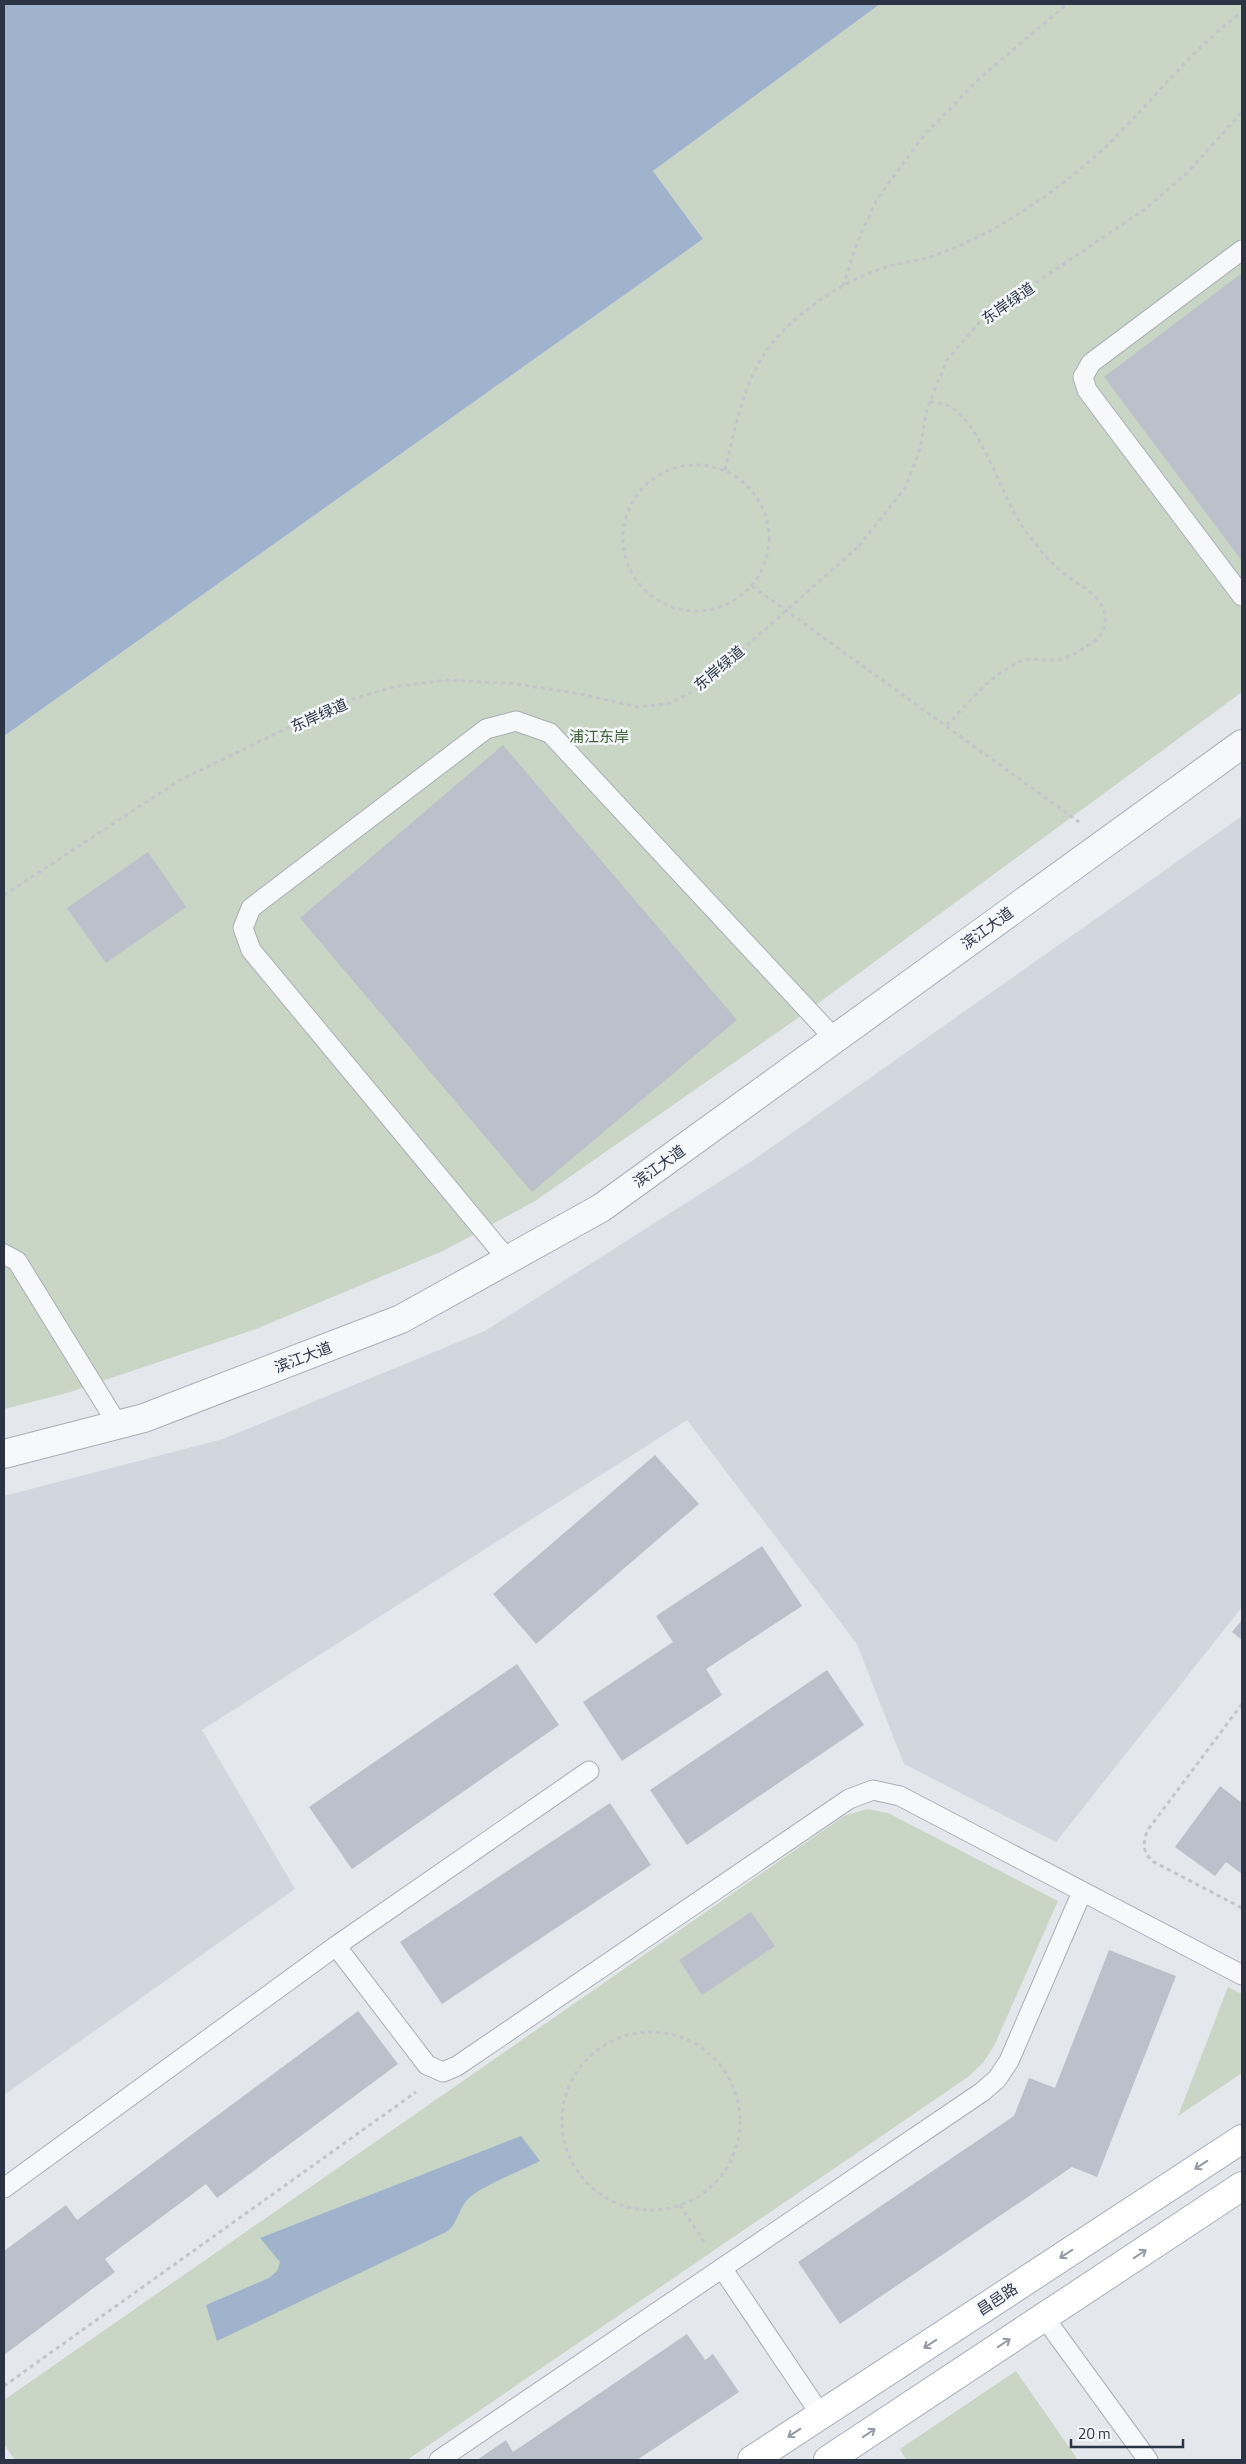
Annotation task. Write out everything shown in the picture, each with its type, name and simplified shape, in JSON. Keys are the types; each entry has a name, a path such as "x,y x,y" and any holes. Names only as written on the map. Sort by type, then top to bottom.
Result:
{"main road":[{"name":"昌邑路","path":"752,2460 1242,2139"},
{"path":"841,2457 1044,2317 1242,2186"}],"street":[{"name":"滨江大道","path":"4,1454 144,1418 401,1319 601,1208 1242,744"}],"lane":[{"path":"1242,250 1091,363 1083,377 1088,390 1242,596"},
{"path":"508,1260 251,950 243,928 251,908 486,729 516,721 550,733 834,1038"},
{"path":"4,1254 18,1262 118,1425"},
{"path":"4,2188 336,1946 588,1771"},
{"path":"336,1946 427,2066 443,2072 457,2066 849,1800 873,1790 900,1796 1242,1975"},
{"path":"440,2460 997,2079 1009,2061 1082,1892"},
{"path":"722,2268 821,2415"},
{"path":"1044,2317 1148,2460"}],"path":[{"path":"843,286 856,243 877,199 924,135 979,79 1067,4"},
{"path":"725,470 745,391 767,350 798,316 843,286 888,266 930,257 970,240 1025,210 1081,169 1208,38 1242,12"},
{"name":"东岸绿道","path":"4,895 180,780 337,704 392,687 447,680 517,684 638,706 670,703 699,688 859,546 905,488 920,448 930,402 947,360 983,318 1144,210 1187,173 1242,112"},
{"path":"930,402 948,406 961,416 975,433 1005,499 1024,528 1043,553 1062,572 1090,590 1098,599 1104,621 1102,633 1095,641 1074,654 1062,659 1035,658 1018,662 998,674 946,725"},
{"path":"702,465 725,470 744,482 760,500 768,521 770,544 764,567 752,586 732,603 708,611 682,611 658,602 638,586 626,563 622,538 627,513 640,490 658,475 679,466 702,465"},
{"path":"752,586 1106,842"},
{"path":"1242,1704 1147,1830 1144,1849 1148,1857 1154,1862 1242,1908"},
{"path":"647,2031 675,2035 701,2046 722,2066 736,2092 740,2120 736,2148 723,2174 703,2194 680,2205 645,2210 615,2203 590,2186 571,2163 562,2134 563,2104 574,2075 593,2052 618,2037 647,2031"},
{"path":"4,2386 443,2072"},
{"path":"680,2205 722,2268"}],"shaded area":[{"path":"1242,816 1242,1607 1056,1842 904,1764 857,1644 687,1420 202,1730 295,1889 4,2095 4,1496 223,1439 485,1331 752,1161"}],"green space":[{"name":"浦江东岸","path":"880,4 1242,4 1242,692 798,1018 535,1201 445,1250 256,1329 67,1393 4,1409 4,736 703,239 653,171"},
{"path":"867,1809 888,1813 1058,1901 995,2044 983,2063 968,2077 407,2460 15,2460 4,2444 4,2400 844,1816"},
{"path":"1228,1987 1242,1994 1242,2073 1178,2116"},
{"path":"1016,2371 1078,2460 906,2460 900,2449"}],"water":[{"path":"4,4 880,4 653,171 703,239 4,736"},
{"path":"521,2136 540,2161 490,2184 473,2195 464,2204 453,2225 446,2232 217,2341 206,2305 269,2278 277,2271 280,2262 260,2238"}],"building":[{"path":"1242,273 1242,561 1104,377"},
{"path":"503,745 737,1020 532,1192 300,918"},
{"path":"148,852 186,907 106,963 67,908"},
{"path":"655,1455 699,1504 536,1644 493,1594"},
{"path":"762,1546 802,1606 706,1669 722,1695 622,1761 583,1702 673,1642 656,1616"},
{"path":"1242,1620 1242,1640 1232,1632"},
{"path":"517,1664 559,1725 352,1869 309,1807"},
{"path":"827,1670 864,1725 687,1845 650,1790"},
{"path":"1220,1786 1242,1803 1242,1874 1226,1862 1215,1876 1175,1847"},
{"path":"610,1803 651,1865 442,2004 400,1942"},
{"path":"751,1912 775,1946 702,1995 679,1960"},
{"path":"1109,1950 1176,1976 1097,2177 1072,2167 840,2324 798,2262 1014,2116 1029,2078 1055,2088"},
{"path":"358,2011 398,2064 217,2198 206,2184 105,2259 115,2272 4,2355 4,2251 66,2205 77,2220"},
{"path":"687,2334 705,2360 713,2354 739,2392 637,2460 477,2460 506,2440 513,2452"}]}
